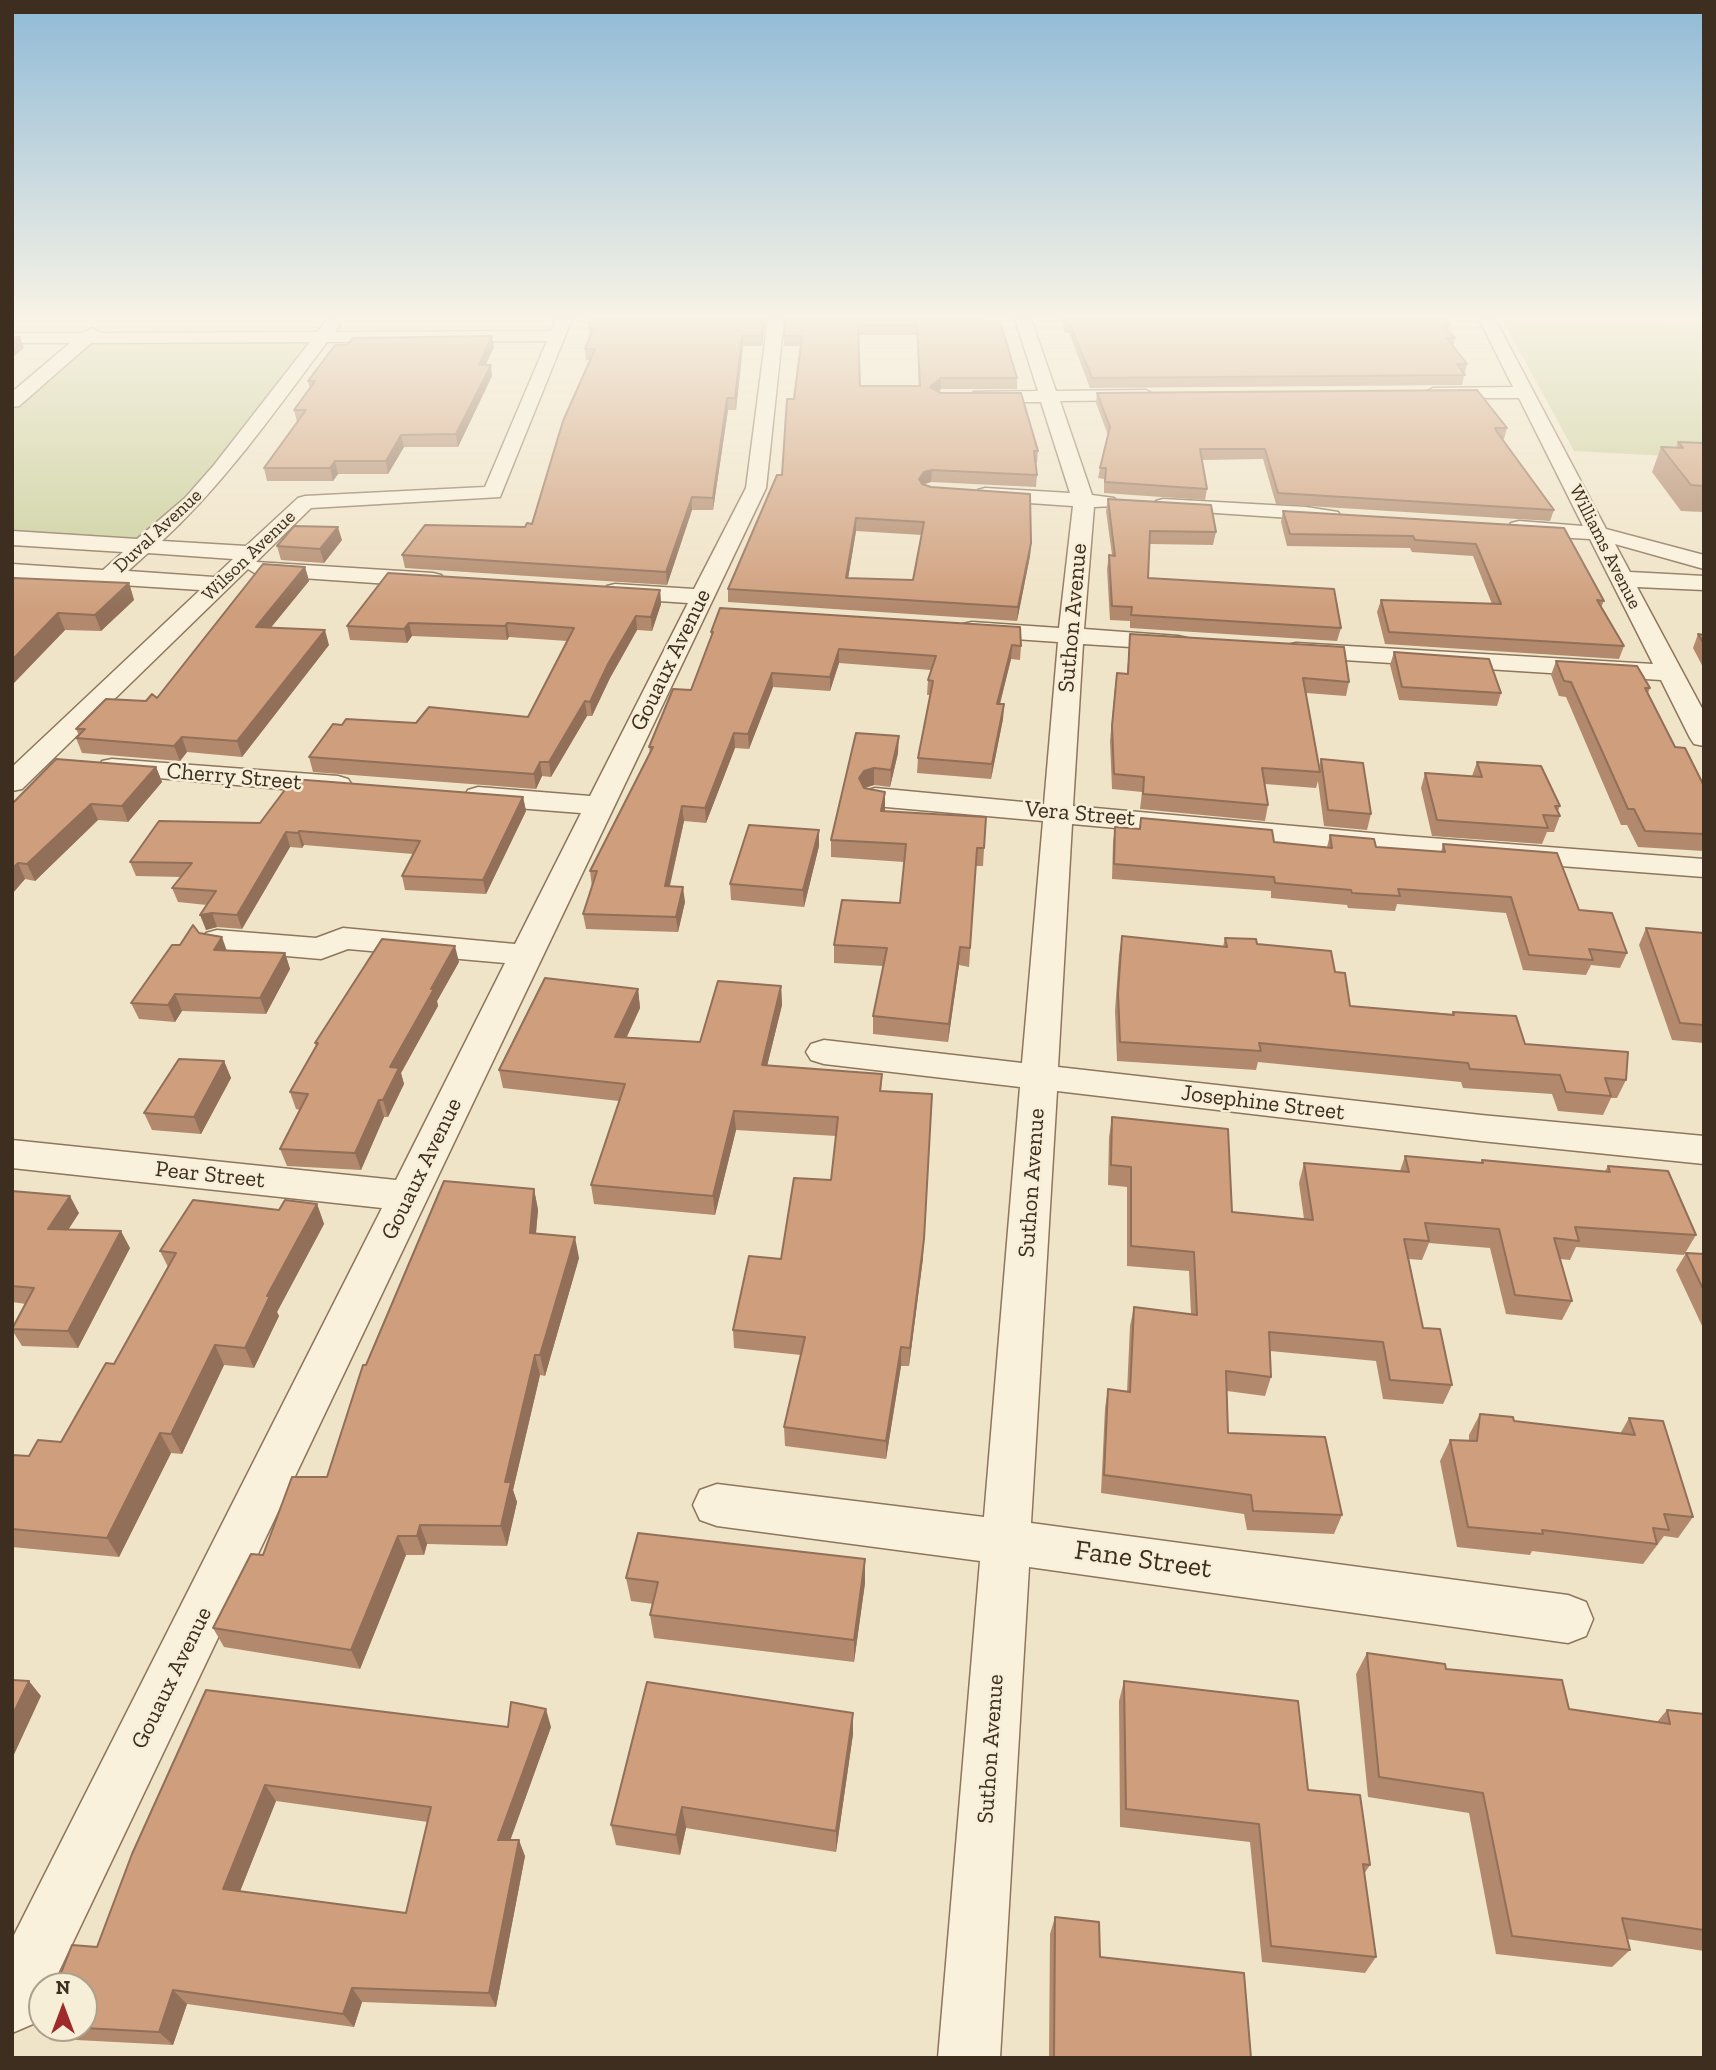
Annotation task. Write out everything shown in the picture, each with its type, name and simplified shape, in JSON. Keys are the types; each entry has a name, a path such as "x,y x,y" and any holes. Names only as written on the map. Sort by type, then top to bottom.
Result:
{"street":[{"name":"Duval Avenue","path":"108,577 191,502 221,469 262,416"},
{"name":"Wilson Avenue","path":"12,783 305,502 493,493 525,416"},
{"name":"Gouaux Avenue","path":"12,2003 755,488 766,416"},
{"name":"Suthon Avenue","path":"969,2058 1071,635 1084,499 1056,416"},
{"name":"Williams Avenue","path":"1536,416 1704,738"},
{"path":"958,493 1084,499 1356,519"},
{"path":"1504,527 1598,533 1704,562"},
{"path":"12,538 142,547 456,581"},
{"path":"12,571 219,584"},
{"path":"1622,579 1704,583"},
{"path":"593,590 699,604 723,612"},
{"path":"946,627 1205,644"},
{"path":"1272,649 1670,673"},
{"name":"Cherry Street","path":"35,761 366,788"},
{"path":"448,794 600,806"},
{"name":"Vera Street","path":"875,797 1404,845 1704,868"},
{"path":"217,940 321,949 343,938 527,955"},
{"name":"Josephine Street","path":"824,1052 1481,1128 1704,1150"},
{"name":"Pear Street","path":"12,1154 408,1196"},
{"name":"Fane Street","path":"717,1506 1006,1542 1568,1619"}],"green space":[{"path":"12,416 262,416 221,469 142,547 12,538"},
{"path":"1555,416 1704,416 1704,458 1574,451"}],"building":[{"path":"302,416 465,416 456,434 401,435 386,461 335,461 330,468 264,468"},
{"path":"565,416 725,416 713,498 692,497 666,572 402,555 425,525 525,527 527,523 532,524"},
{"path":"786,416 1028,416 1038,451 1034,451 1037,475 932,470 924,472 919,479 922,484 931,487 1030,494 1031,543 1018,607 728,589 777,475 782,475","holes":["856,518 924,522 913,580 846,578"]},
{"path":"1106,416 1497,416 1507,428 1495,428 1497,432 1554,510 1278,493 1265,449 1200,449 1207,489 1105,482 1106,468 1100,468 1110,427"},
{"path":"1678,442 1704,443 1704,486 1691,485 1661,447 1683,448"},
{"path":"1108,499 1211,505 1216,532 1150,531 1148,578 1334,589 1341,628 1131,615 1132,607 1112,606 1109,555 1115,556"},
{"path":"1283,511 1564,528 1604,601 1597,600 1624,646 1389,632 1381,600 1501,604 1476,544 1415,540 1413,536 1290,534"},
{"path":"294,526 338,527 320,549 277,546"},
{"path":"263,564 305,567 256,627 325,630 237,741 182,737 174,746 76,738 85,729 76,729 106,699 146,701 152,694 157,698"},
{"path":"388,573 660,590 651,617 636,616 590,702 585,701 549,762 540,762 534,774 309,757 333,724 342,725 346,719 416,723 429,707 528,717 574,628 507,623 505,626 409,623 404,629 347,626"},
{"path":"14,578 129,583 95,615 58,613 12,660"},
{"path":"720,608 1020,627 1021,646 1012,645 997,704 1004,704 992,764 918,758 933,681 928,680 936,656 839,649 830,677 772,673 748,734 734,733 705,808 682,806 665,886 683,887 676,917 583,914 597,871 590,871 653,747 649,747 673,689 691,690"},
{"path":"1130,634 1344,647 1349,682 1303,678 1320,772 1262,768 1268,805 1143,794 1144,777 1114,774 1112,726 1117,673 1128,674"},
{"path":"1394,652 1489,659 1501,693 1402,687"},
{"path":"1556,661 1637,666 1650,688 1645,688 1675,747 1685,748 1704,786 1704,834 1645,831 1634,809 1628,809 1571,682 1564,681"},
{"path":"856,733 899,736 891,770 874,768 864,771 859,778 864,788 885,792 881,811 986,817 984,848 977,848 970,948 960,947 949,1024 873,1016 887,948 834,945 842,900 900,903 906,844 831,840"},
{"path":"56,759 156,767 122,806 91,804 27,864 18,863 12,869 12,804"},
{"path":"1321,759 1363,763 1371,814 1328,810"},
{"path":"1477,762 1541,766 1560,806 1555,806 1560,816 1543,815 1548,828 1437,820 1425,773 1482,777"},
{"path":"293,779 523,797 483,880 402,876 420,841 286,832 237,915 200,915 216,891 172,888 192,863 130,862 159,821 260,823"},
{"path":"1141,818 1272,830 1274,842 1332,848 1330,835 1374,839 1376,847 1445,852 1443,844 1557,853 1579,910 1612,913 1627,953 1589,949 1593,960 1529,955 1511,897 1398,889 1400,896 1352,893 1351,890 1275,883 1274,877 1114,864 1115,827 1140,829"},
{"path":"749,825 819,830 803,890 730,884"},
{"path":"193,925 199,933 222,937 214,950 285,953 260,998 175,994 168,1005 131,1003 172,945 180,945"},
{"path":"1646,928 1704,933 1704,1025 1680,1023"},
{"path":"1122,936 1227,947 1225,938 1256,939 1257,944 1331,951 1335,972 1345,973 1350,1006 1454,1015 1453,1012 1516,1016 1525,1044 1628,1052 1626,1080 1605,1078 1611,1096 1566,1092 1560,1075 1470,1069 1468,1063 1259,1043 1261,1051 1120,1042 1118,993"},
{"path":"382,939 455,946 390,1067 399,1068 383,1100 379,1100 355,1153 280,1149 308,1094 290,1092 318,1043 315,1043"},
{"path":"545,978 638,989 615,1037 700,1042 718,981 781,986 762,1065 882,1074 880,1091 932,1094 924,1239 910,1348 901,1347 886,1441 784,1427 805,1337 733,1330 749,1256 781,1259 794,1178 831,1180 838,1117 734,1111 713,1196 591,1185 625,1084 499,1070"},
{"path":"179,1059 224,1061 194,1117 144,1113"},
{"path":"1112,1117 1228,1129 1232,1212 1313,1220 1304,1163 1409,1172 1405,1156 1610,1172 1608,1166 1668,1171 1696,1235 1575,1227 1579,1241 1554,1238 1572,1301 1515,1295 1499,1229 1425,1223 1429,1241 1404,1239 1423,1328 1440,1329 1452,1385 1390,1380 1383,1342 1269,1332 1271,1377 1226,1371 1228,1433 1325,1437 1342,1515 1253,1511 1251,1495 1104,1475 1108,1389 1130,1392 1134,1307 1197,1315 1194,1252 1131,1246 1131,1167 1111,1165"},
{"path":"444,1181 534,1189 530,1233 575,1237 540,1355 535,1355 505,1482 511,1482 501,1526 420,1525 417,1536 398,1536 351,1650 213,1628 251,1554 263,1555 292,1477 327,1477 363,1365 366,1365"},
{"path":"12,1191 70,1196 48,1229 121,1231 68,1331 12,1329 34,1288 12,1286"},
{"path":"193,1200 279,1210 285,1200 317,1204 267,1296 270,1296 245,1348 215,1345 171,1434 160,1433 107,1538 12,1529 12,1455 29,1456 38,1440 61,1442 106,1363 114,1364 176,1253 160,1251"},
{"path":"1686,1253 1704,1254 1704,1291"},
{"path":"1480,1414 1513,1417 1514,1421 1635,1435 1629,1418 1663,1421 1693,1517 1664,1514 1669,1530 1653,1528 1657,1544 1542,1530 1543,1534 1468,1527 1450,1440 1477,1441"},
{"path":"638,1533 865,1559 854,1640 650,1615 658,1582 626,1578"},
{"path":"1367,1653 1445,1664 1446,1669 1562,1680 1569,1709 1670,1724 1667,1710 1704,1714 1704,1930 1622,1918 1630,1950 1512,1936 1483,1793 1379,1777"},
{"path":"12,1680 29,1681 12,1716"},
{"path":"1124,1681 1298,1701 1308,1790 1360,1795 1370,1865 1363,1864 1376,1957 1271,1946 1259,1824 1126,1809"},
{"path":"647,1682 853,1713 836,1831 682,1807 676,1835 611,1825"},
{"path":"206,1690 508,1727 511,1702 546,1709 498,1840 519,1840 489,1993 352,1988 343,2014 173,1990 159,2032 98,2029 98,1972 61,1972 72,1945 97,1947 132,1854","holes":["265,1785 431,1807 406,1913 223,1889"]},
{"path":"1055,1917 1099,1922 1100,1957 1244,1973 1251,2058 1054,2058"}]}
